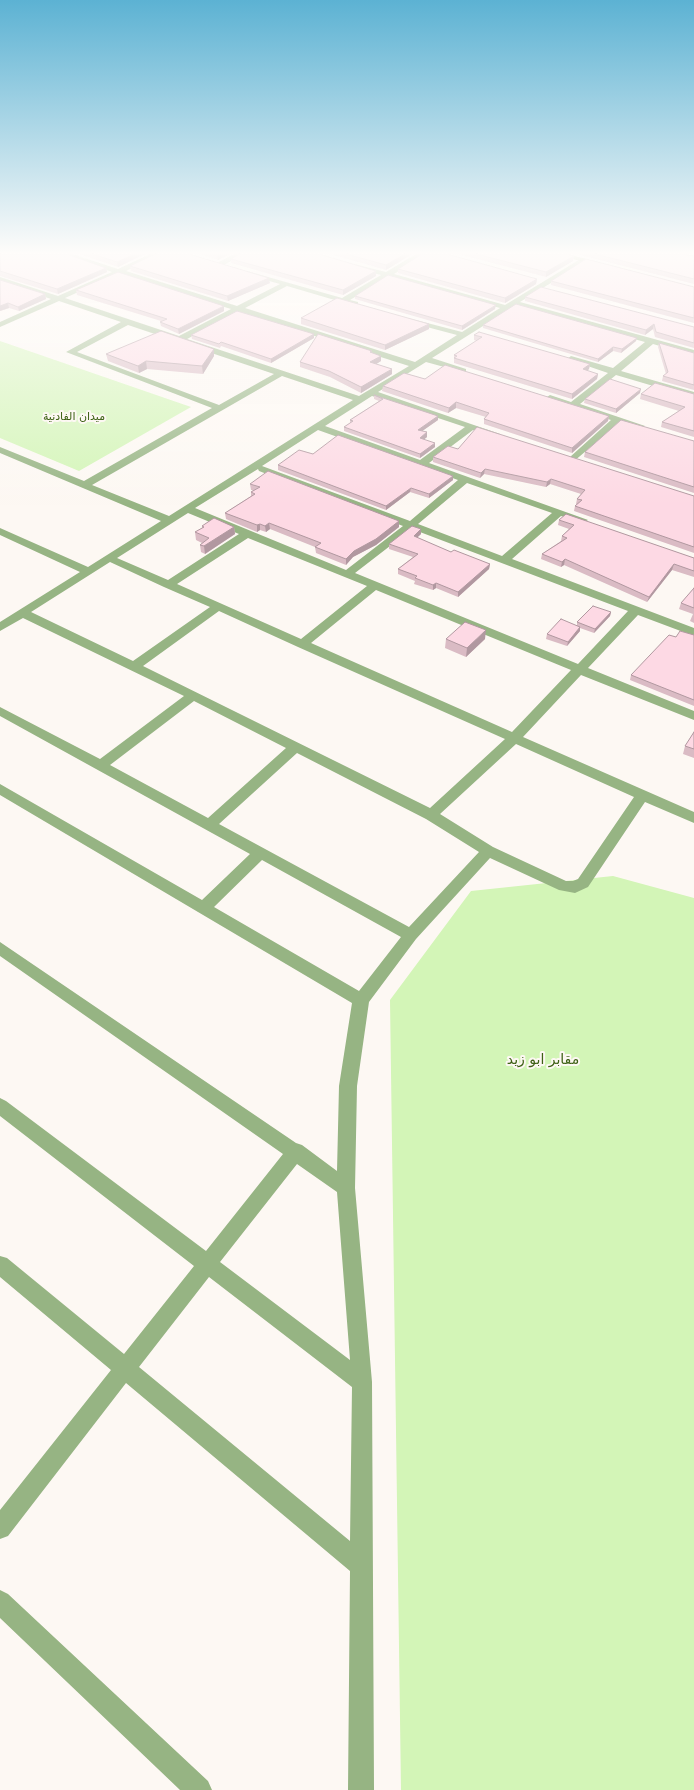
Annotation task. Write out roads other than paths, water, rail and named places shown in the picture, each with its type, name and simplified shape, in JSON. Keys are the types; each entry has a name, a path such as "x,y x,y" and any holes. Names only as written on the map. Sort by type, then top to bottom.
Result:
{"street":[{"path":"97,338 70,352 219,408"},
{"path":"175,338 361,400"},
{"path":"340,338 420,362 471,374"},
{"path":"1,625 23,613 420,362 464,338"},
{"path":"640,338 694,352"},
{"path":"573,405 652,341"},
{"path":"557,355 694,395"},
{"path":"84,485 281,373"},
{"path":"371,394 509,438"},
{"path":"536,394 646,428"},
{"path":"573,459 618,419"},
{"path":"422,463 472,426"},
{"path":"318,427 597,525"},
{"path":"0,450 170,520"},
{"path":"256,466 694,632"},
{"path":"347,574 411,525 465,478"},
{"path":"188,509 694,716"},
{"path":"504,560 559,512"},
{"path":"0,531 88,571"},
{"path":"168,585 248,533"},
{"path":"109,558 694,818"},
{"path":"302,644 375,585"},
{"path":"134,666 218,607"},
{"path":"431,815 514,738 636,610"},
{"path":"23,613 134,666 294,748 431,815 488,851 564,886 575,887 584,883 642,795"},
{"path":"100,766 192,696"},
{"path":"0,711 259,854 411,935"},
{"path":"209,825 294,748"},
{"path":"0,789 361,1000"},
{"path":"361,1790 362,1382 346,1188 348,1086 361,1000 411,935 488,851"},
{"path":"203,908 259,854"},
{"path":"0,948 296,1151 346,1188"},
{"path":"0,1106 362,1382"},
{"path":"0,1528 296,1151"},
{"path":"0,1265 124,1370 361,1565"},
{"path":"0,1602 199,1790"}],"park label":[{"name":"ميدان الفادنية","path":"74,417"},
{"name":"مقابر ابو زيد","path":"543,1060"}]}
